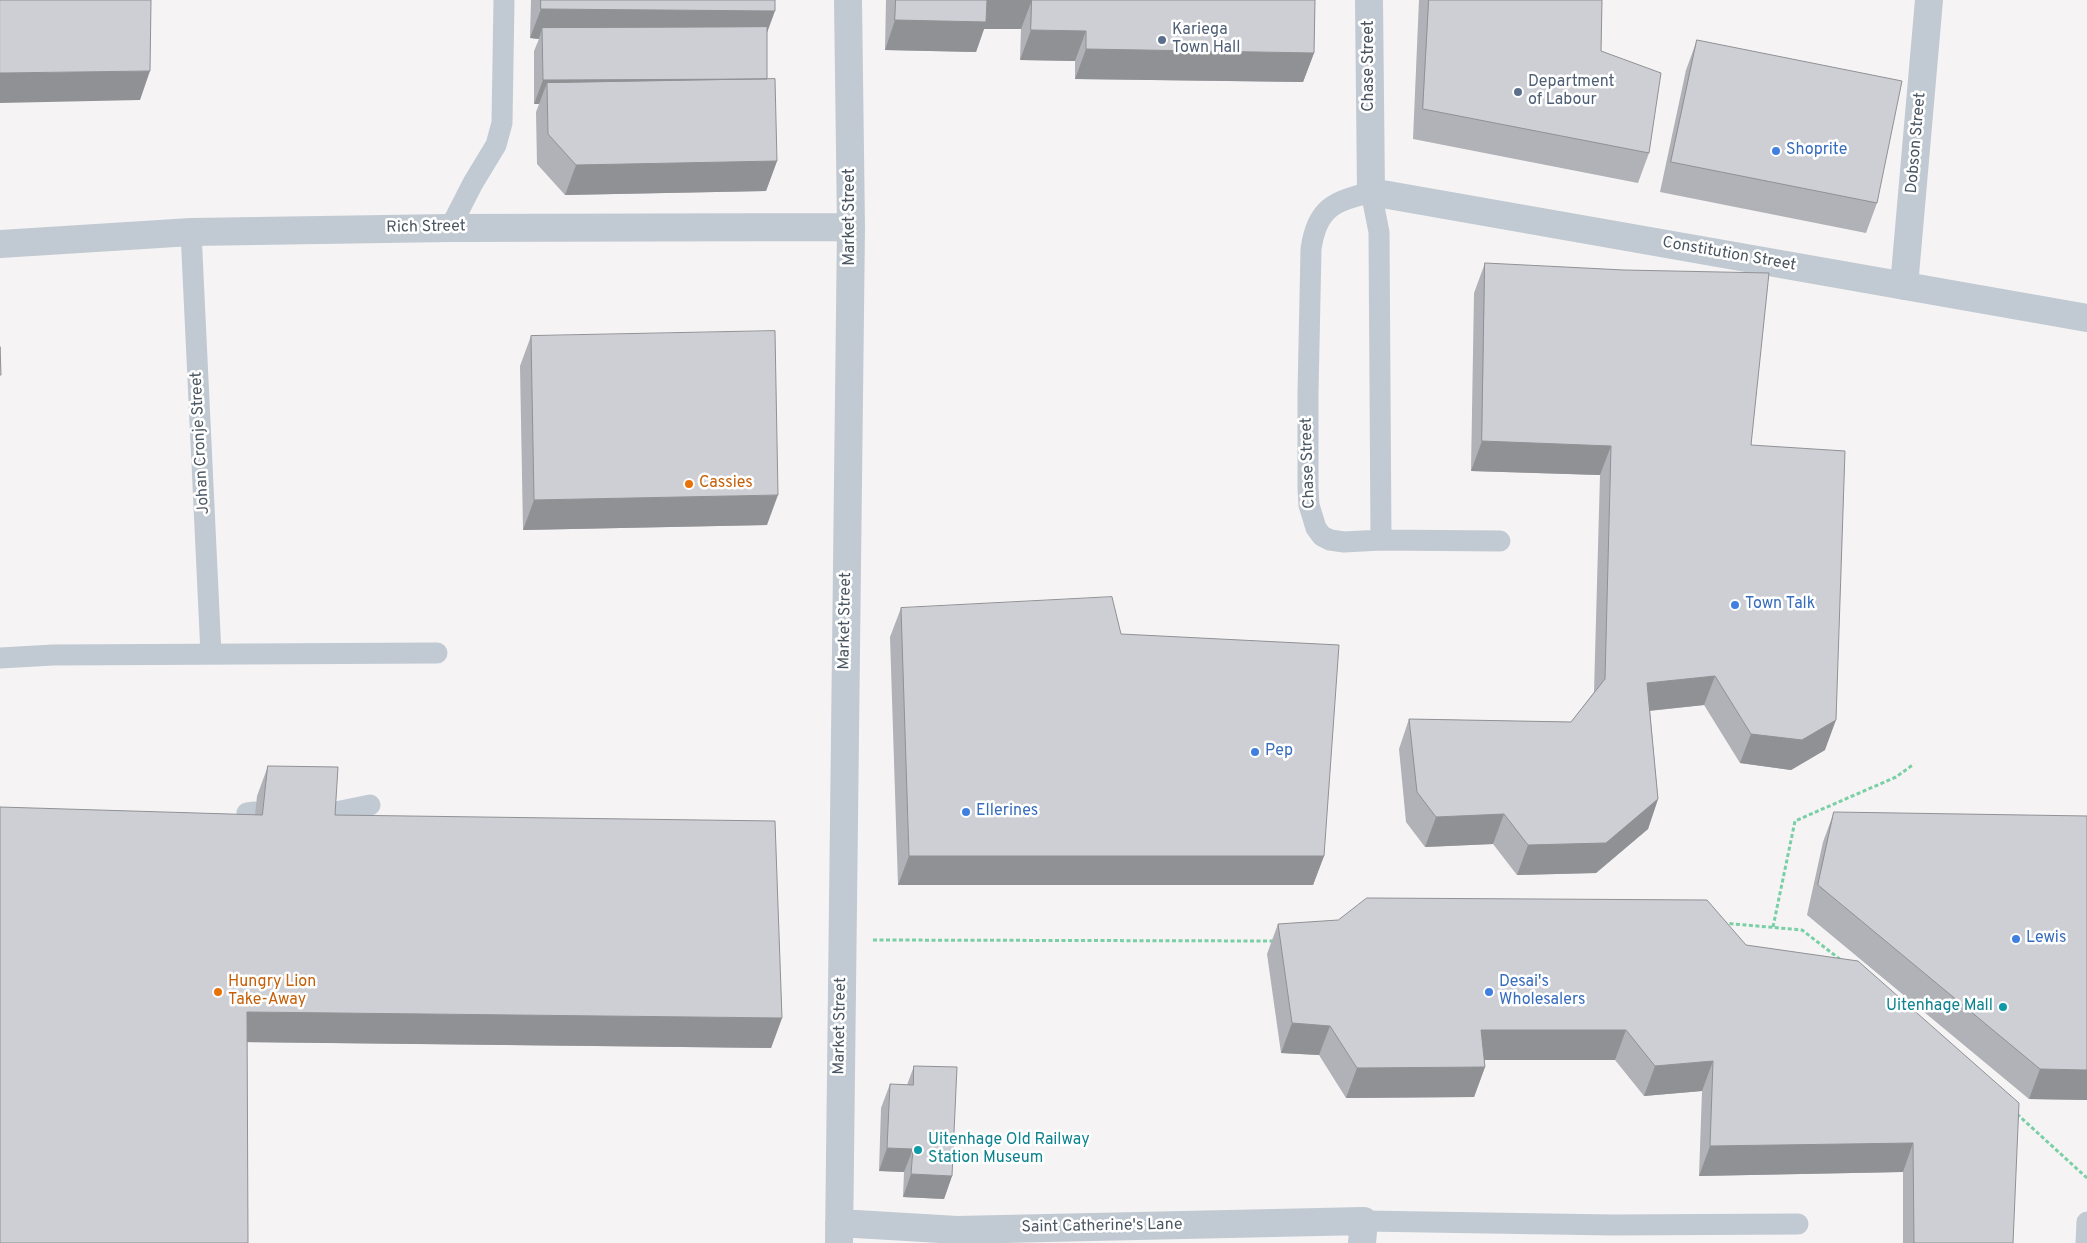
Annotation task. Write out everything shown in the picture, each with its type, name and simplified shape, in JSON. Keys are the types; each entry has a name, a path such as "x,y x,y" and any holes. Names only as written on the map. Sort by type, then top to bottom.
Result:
{"street":[{"name":"Market Street","path":"839,1233 851,227 848,0"},
{"name":"Chase Street","path":"1369,0 1371,192"},
{"name":"Dobson Street","path":"1904,286 1929,0"},
{"name":"Constitution Street","path":"1371,192 2087,318"},
{"name":"Rich Street","path":"0,244 191,232 450,228 851,227"},
{"name":"Saint Catherine's Lane","path":"839,1233 957,1230 1363,1232"}],"lane":[{"path":"450,228 473,183 496,145 502,123 504,0"},
{"name":"Chase Street","path":"1371,192 1379,232 1381,540 1357,542 1330,540 1322,536 1316,528 1309,505 1308,393 1310,266 1313,235 1320,217 1328,209 1341,202 1371,192"},
{"name":"Johan Cronje Street","path":"191,232 212,654"},
{"path":"1381,540 1500,541"},
{"path":"0,658 53,655 437,654"},
{"path":"326,814 370,805"},
{"path":"2086,1243 2087,1222"},
{"path":"1363,1232 1612,1225 1798,1224"}],"path":[{"path":"1773,927 1795,821 1896,776 1914,764"},
{"path":"1720,923 1802,930 1849,966"},
{"path":"842,940 1284,941"},
{"path":"2013,1111 2087,1178"}],"building":[{"path":"0,0 151,0 150,71 0,73"},
{"path":"541,0 775,0 775,11 541,9"},
{"path":"896,0 987,0 986,22 895,20"},
{"path":"1032,0 1315,0 1314,53 1086,49 1086,31 1031,30"},
{"name":"Department of Labour","path":"1429,0 1602,0 1601,51 1661,73 1649,153 1423,109"},
{"path":"767,27 767,79 543,80 542,28"},
{"name":"Shoprite","path":"1697,40 1902,81 1877,203 1671,162"},
{"path":"775,79 777,161 576,165 548,134 547,83"},
{"path":"1485,263 1624,270 1769,273 1751,445 1845,451 1836,720 1802,740 1751,734 1715,676 1647,683 1658,799 1606,843 1528,845 1504,814 1436,817 1417,792 1409,719 1571,722 1605,679 1611,446 1482,441"},
{"path":"775,331 778,495 534,500 531,336"},
{"path":"1112,597 1121,634 1339,645 1324,856 909,856 901,608"},
{"path":"268,766 338,767 335,815 775,821 782,1018 247,1012 248,1243 0,1243 0,807 262,815"},
{"name":"Uitenhage Mall","path":"1834,812 2087,816 2087,1070 2040,1069 1818,885"},
{"path":"1367,898 1707,900 1746,945 1858,961 2019,1103 2013,1243 1914,1243 1913,1143 1710,1146 1713,1061 1655,1066 1626,1030 1481,1030 1485,1067 1357,1068 1330,1026 1292,1023 1278,924 1338,920"},
{"path":"914,1066 957,1067 952,1176 911,1174 913,1149 887,1148 890,1084 913,1085"}],"place":[{"name":"Kariega Town Hall","path":"1162,40"},
{"name":"Department of Labour","path":"1518,92"},
{"name":"Shoprite","path":"1776,151"},
{"name":"Cassies","path":"689,484"},
{"name":"Town Talk","path":"1735,605"},
{"name":"Pep","path":"1255,752"},
{"name":"Ellerines","path":"966,812"},
{"name":"Lewis","path":"2016,939"},
{"name":"Hungry Lion Take-Away","path":"218,992"},
{"name":"Desai's Wholesalers","path":"1489,992"},
{"name":"Uitenhage Mall","path":"2003,1007"},
{"name":"Uitenhage Old Railway Station Museum","path":"918,1150"}]}
